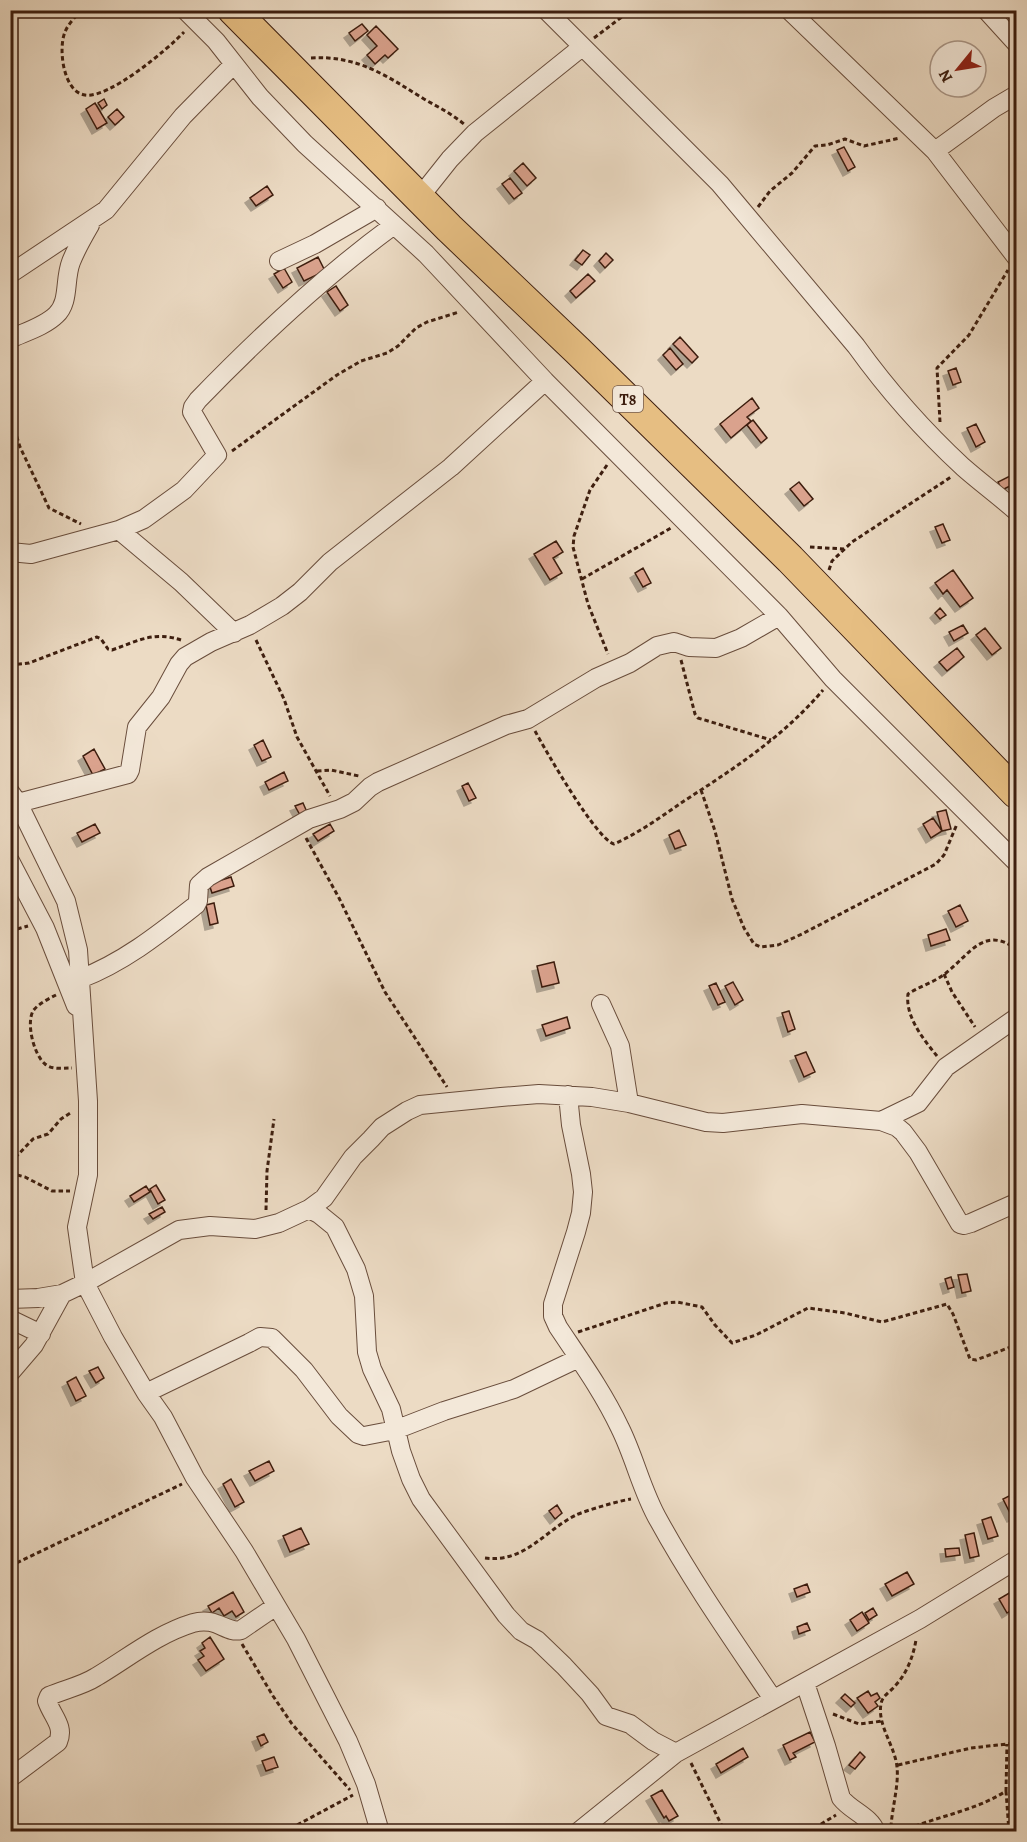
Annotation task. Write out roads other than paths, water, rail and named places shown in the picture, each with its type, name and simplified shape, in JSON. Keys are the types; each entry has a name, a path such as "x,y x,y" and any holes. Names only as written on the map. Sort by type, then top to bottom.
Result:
{"highway":[{"name":"T8","path":"233,10 419,198 790,559 1017,793"}],"street":[{"path":"546,10 720,184 856,346 876,374 943,448 964,468 1017,510"},
{"path":"789,10 935,151 1014,261"},
{"path":"986,10 1017,43"},
{"path":"190,15 216,41 260,97 305,144 426,254 545,381 779,616 832,679 1017,862"},
{"path":"419,198 450,159 475,133 582,47"},
{"path":"10,274 111,205 183,116 234,64"},
{"path":"935,151 994,108 1017,95"},
{"path":"279,261 327,238 376,208"},
{"path":"10,339 53,318 61,310 65,300 66,277 70,263 94,218"},
{"path":"10,552 31,554 110,532 144,519 169,502 218,454 192,412 198,400 251,346 322,280 394,225"},
{"path":"380,1832 366,1784 348,1741 296,1639 244,1551 195,1478 163,1417 146,1394 113,1337 85,1283 77,1227 88,1175 88,1101 82,1022 75,983 78,950 66,901 14,797 128,774 135,731 139,722 161,697 185,657 282,606 300,592 330,562 451,467 545,381"},
{"path":"110,532 150,554 242,629"},
{"path":"75,983 138,950 196,905 199,885 208,877 309,819 354,802 378,782 506,726 528,719 657,646 674,642 689,646 716,648 741,638 779,616"},
{"path":"10,861 75,983"},
{"path":"601,1004 620,1046 629,1103"},
{"path":"880,1121 918,1103 946,1067 1017,1018"},
{"path":"10,1299 62,1294 179,1230 210,1226 255,1229 266,1227 309,1209 324,1198 353,1157 382,1128 420,1105 456,1101 539,1094 568,1095 629,1103 706,1122 723,1123 802,1114 880,1121 897,1127 903,1132 918,1152 960,1224 964,1226 1017,1203"},
{"path":"568,1095 583,1192 578,1222 553,1304 553,1316 564,1337 603,1395 621,1429 647,1499 688,1571 773,1699"},
{"path":"309,1209 335,1227 356,1269 364,1296 367,1352 372,1369 391,1409 395,1430 411,1479 421,1500 521,1631 537,1640 557,1659 590,1694 606,1716 630,1724 653,1741 680,1751"},
{"path":"10,1373 34,1345 62,1294"},
{"path":"10,1319 41,1334"},
{"path":"146,1394 249,1342 266,1336 281,1345 339,1416 358,1434 364,1436 395,1430 444,1411 514,1389 579,1358"},
{"path":"578,1832 680,1751 920,1619 1017,1560"},
{"path":"10,1778 57,1742 61,1728 47,1701 49,1696 94,1679 132,1653 194,1623 213,1621 236,1632 244,1629 276,1606"},
{"path":"805,1683 841,1798 846,1805 870,1822 876,1832"}]}
